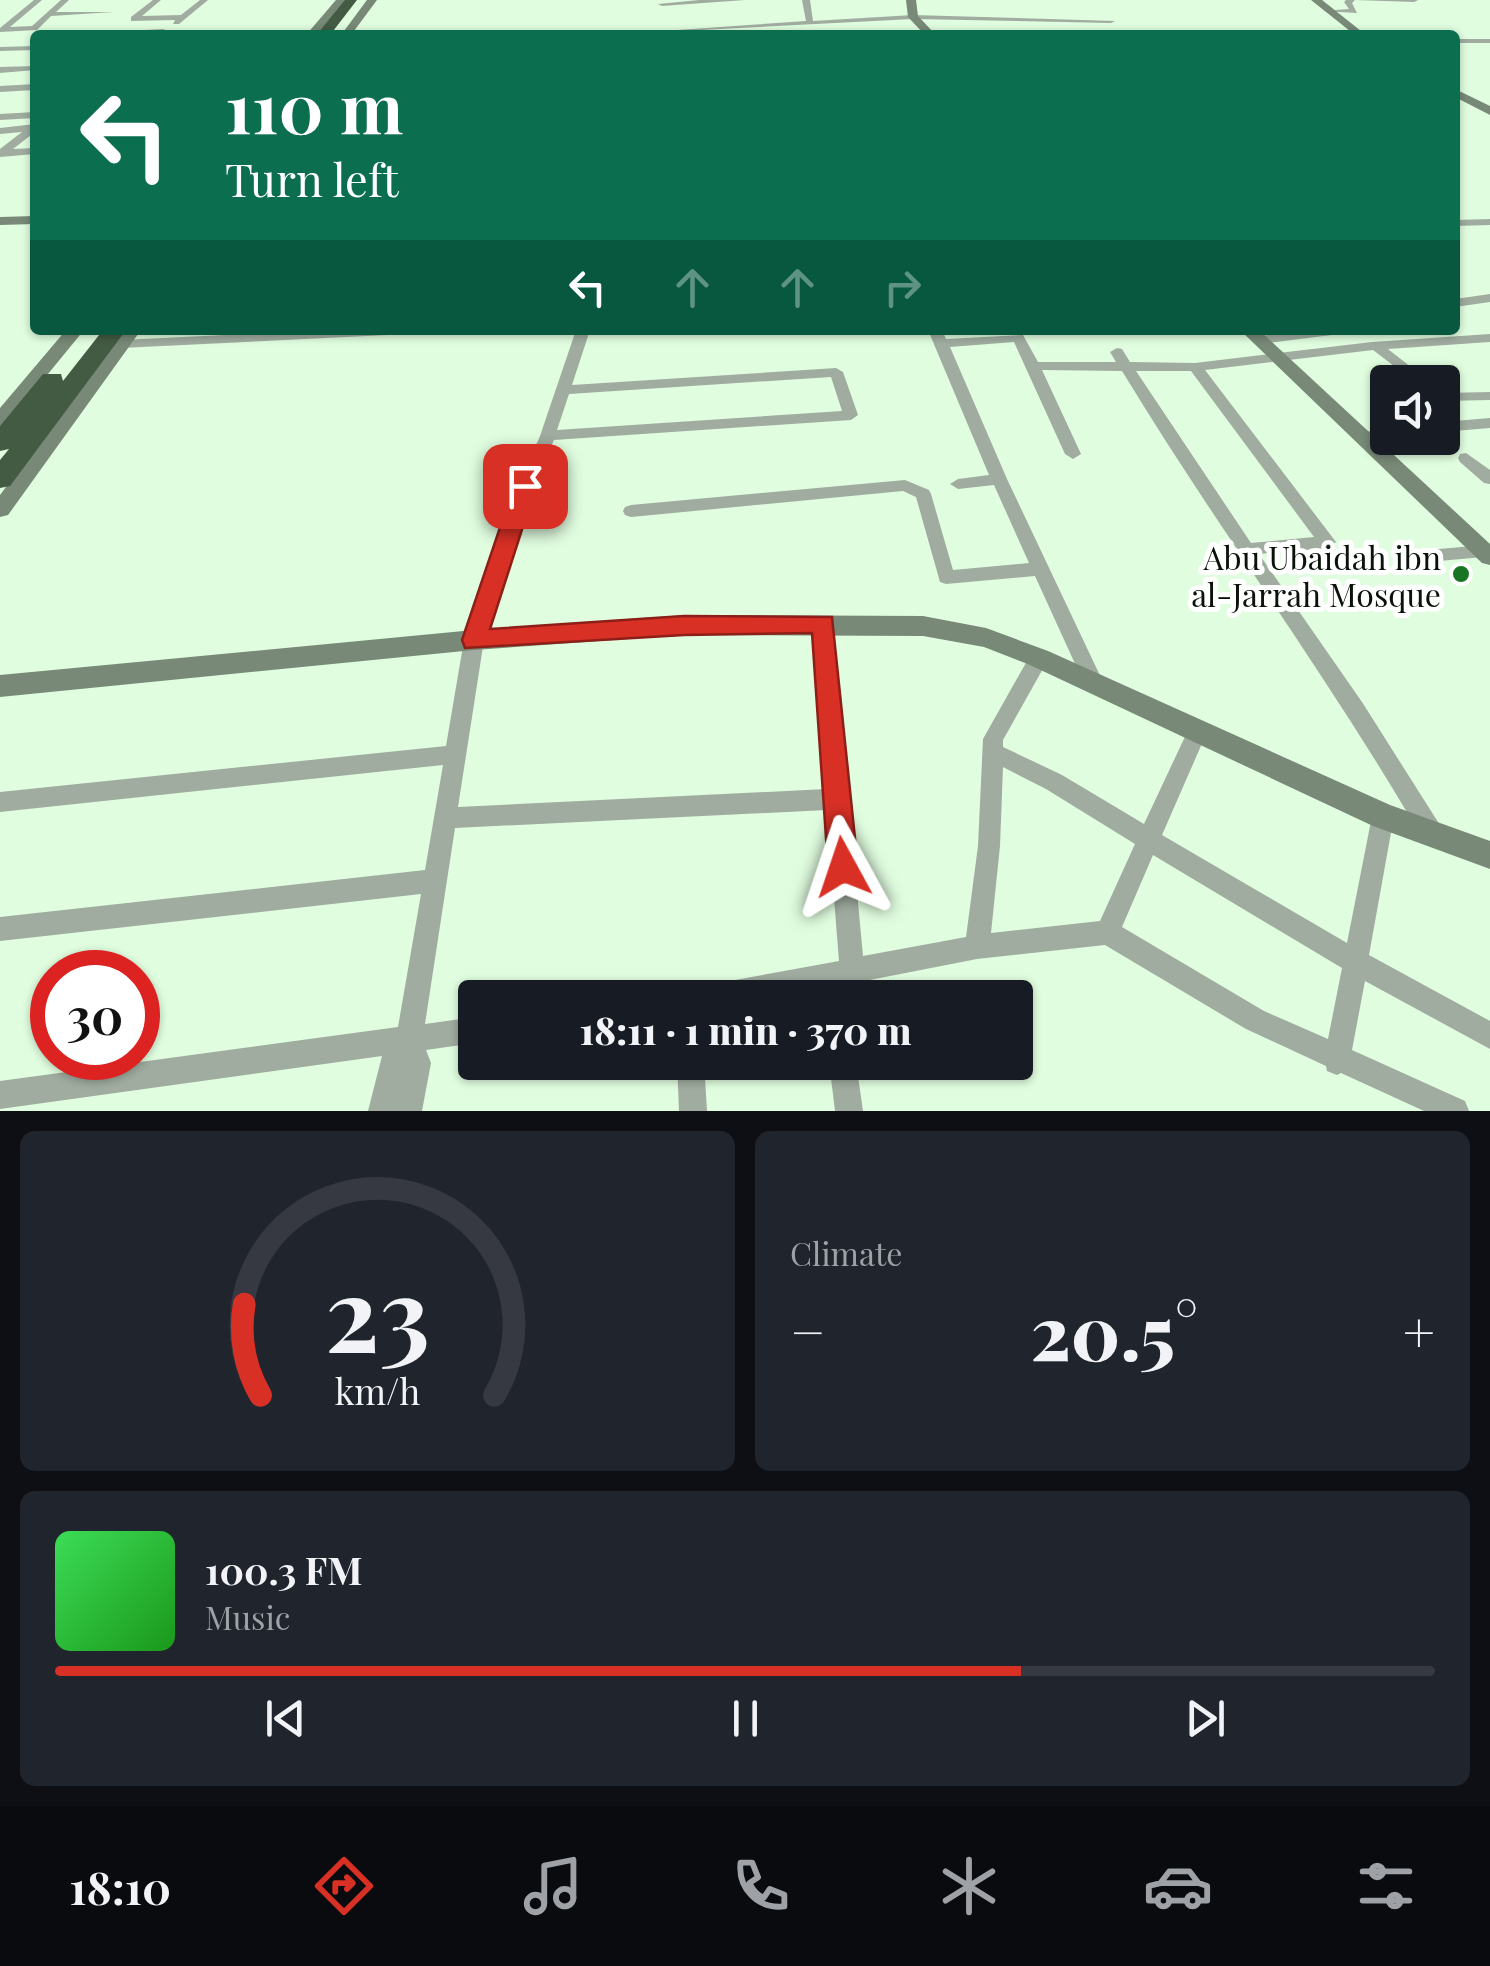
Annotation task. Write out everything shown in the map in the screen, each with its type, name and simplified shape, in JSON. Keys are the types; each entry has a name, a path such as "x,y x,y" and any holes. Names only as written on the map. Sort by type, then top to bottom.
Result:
{"highway":[{"path":"329,30 361,4"},
{"path":"341,30 361,4"},
{"path":"0,444 87,335"},
{"path":"0,479 123,335"}],"street":[{"path":"2,33 38,0"},
{"path":"2,33 34,28 66,0"},
{"path":"90,30 125,0"},
{"path":"157,0 134,18 182,17"},
{"path":"166,30 204,0"},
{"path":"315,30 342,0"},
{"path":"662,30 662,2 742,0"},
{"path":"806,0 810,23"},
{"path":"1316,0 1354,30"},
{"path":"1326,11 1354,11 1348,2 1351,0"},
{"path":"1359,0 1414,0"},
{"path":"852,30 873,3 911,2 913,17 926,30"},
{"path":"348,30 361,4"},
{"path":"26,11 110,12"},
{"path":"16,19 51,13"},
{"path":"775,30 810,23 913,17 1110,21"},
{"path":"2,33 30,37"},
{"path":"1460,41 1490,41"},
{"path":"0,49 30,48"},
{"path":"0,70 30,68"},
{"path":"0,80 14,69"},
{"path":"0,89 30,87"},
{"path":"1460,95 1490,111"},
{"path":"0,117 30,115"},
{"path":"0,131 30,128"},
{"path":"2,153 30,130"},
{"path":"2,153 30,151"},
{"path":"0,219 30,218"},
{"path":"1460,222 1490,222"},
{"path":"1460,303 1490,298"},
{"path":"0,420 71,335"},
{"path":"0,510 123,335"},
{"path":"382,1111 391,1066 408,1039 474,640 499,575 515,510 548,436 580,335"},
{"path":"1254,335 1487,554"},
{"path":"1073,454 1018,338 939,336 999,479 1094,684"},
{"path":"1034,366 1121,360 1195,367 1490,338"},
{"path":"1378,348 1400,365"},
{"path":"1121,360 1352,699 1430,830"},
{"path":"1195,367 1327,542 1249,550"},
{"path":"548,436 851,415 836,372 563,390"},
{"path":"1460,397 1490,396"},
{"path":"1460,426 1490,423"},
{"path":"1362,437 1370,435"},
{"path":"1466,458 1490,480"},
{"path":"958,484 999,479"},
{"path":"631,512 905,486 923,494 946,577 1042,570"},
{"path":"1405,558 1487,554"},
{"path":"823,624 838,799 837,980"},
{"path":"0,686 474,640 684,625 923,626 986,638 1039,658 1384,816 1485,850"},
{"path":"977,947 989,846 993,739 1039,658"},
{"path":"1107,932 1197,732"},
{"path":"993,752 1054,782 1149,844 1490,1036"},
{"path":"0,802 452,755"},
{"path":"443,818 838,799"},
{"path":"1337,1061 1384,816"},
{"path":"0,929 433,882"},
{"path":"841,980 977,947 1107,932 1255,1020 1337,1061 1455,1111"},
{"path":"0,1094 458,1032"},
{"path":"408,1039 416,1064 408,1111"},
{"path":"691,1080 693,1111"},
{"path":"845,1080 849,1111"}],"place":[{"name":"Abu Ubaidah ibn al-Jarrah Mosque","path":"1461,574"}],"route":[{"path":"525,486 499,575 474,640 684,625 823,624 843,867"}]}
